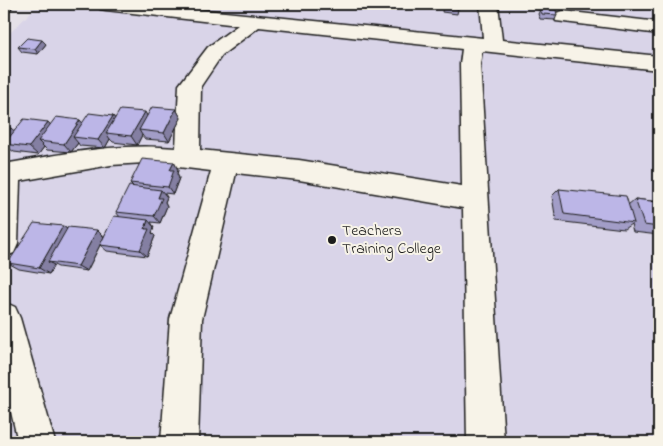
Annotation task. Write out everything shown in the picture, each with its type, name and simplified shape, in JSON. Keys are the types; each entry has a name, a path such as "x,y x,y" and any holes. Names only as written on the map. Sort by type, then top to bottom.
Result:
{"lane":[{"path":"486,442 474,199 470,64 483,45 489,4"},
{"path":"622,4 627,23 650,62"},
{"path":"106,5 650,62"},
{"path":"563,17 659,28"},
{"path":"188,158 190,85 215,51 255,21"},
{"path":"4,244 6,174 111,156 145,154 299,170 474,199"},
{"path":"179,442 186,319 226,162"},
{"path":"4,318 4,327 37,442"}],"shaded area":[{"name":"Teachers Training College","path":"39,4 659,4 659,442 4,442 4,39"}],"building":[{"path":"443,4 458,4 458,9 443,7"},
{"path":"541,9 556,10 557,15 542,14"},
{"path":"27,38 42,40 35,49 18,47"},
{"path":"152,107 176,109 164,133 139,130"},
{"path":"120,110 145,112 131,136 106,133"},
{"path":"89,113 113,116 98,140 73,137"},
{"path":"56,117 80,120 64,144 38,141"},
{"path":"24,119 48,122 29,147 4,144"},
{"path":"4,127 11,128 4,137"},
{"path":"142,159 174,162 170,170 174,170 168,187 130,183"},
{"path":"129,186 161,190 158,198 162,198 154,216 116,212"},
{"path":"559,189 626,196 634,223 564,214"},
{"path":"635,199 659,202 659,227 644,225"},
{"path":"114,216 148,220 145,229 149,229 140,250 100,245"},
{"path":"34,223 63,226 39,268 8,263"},
{"path":"68,227 97,230 78,266 48,262"}],"place":[{"name":"Teachers Training College","path":"332,240"}]}
